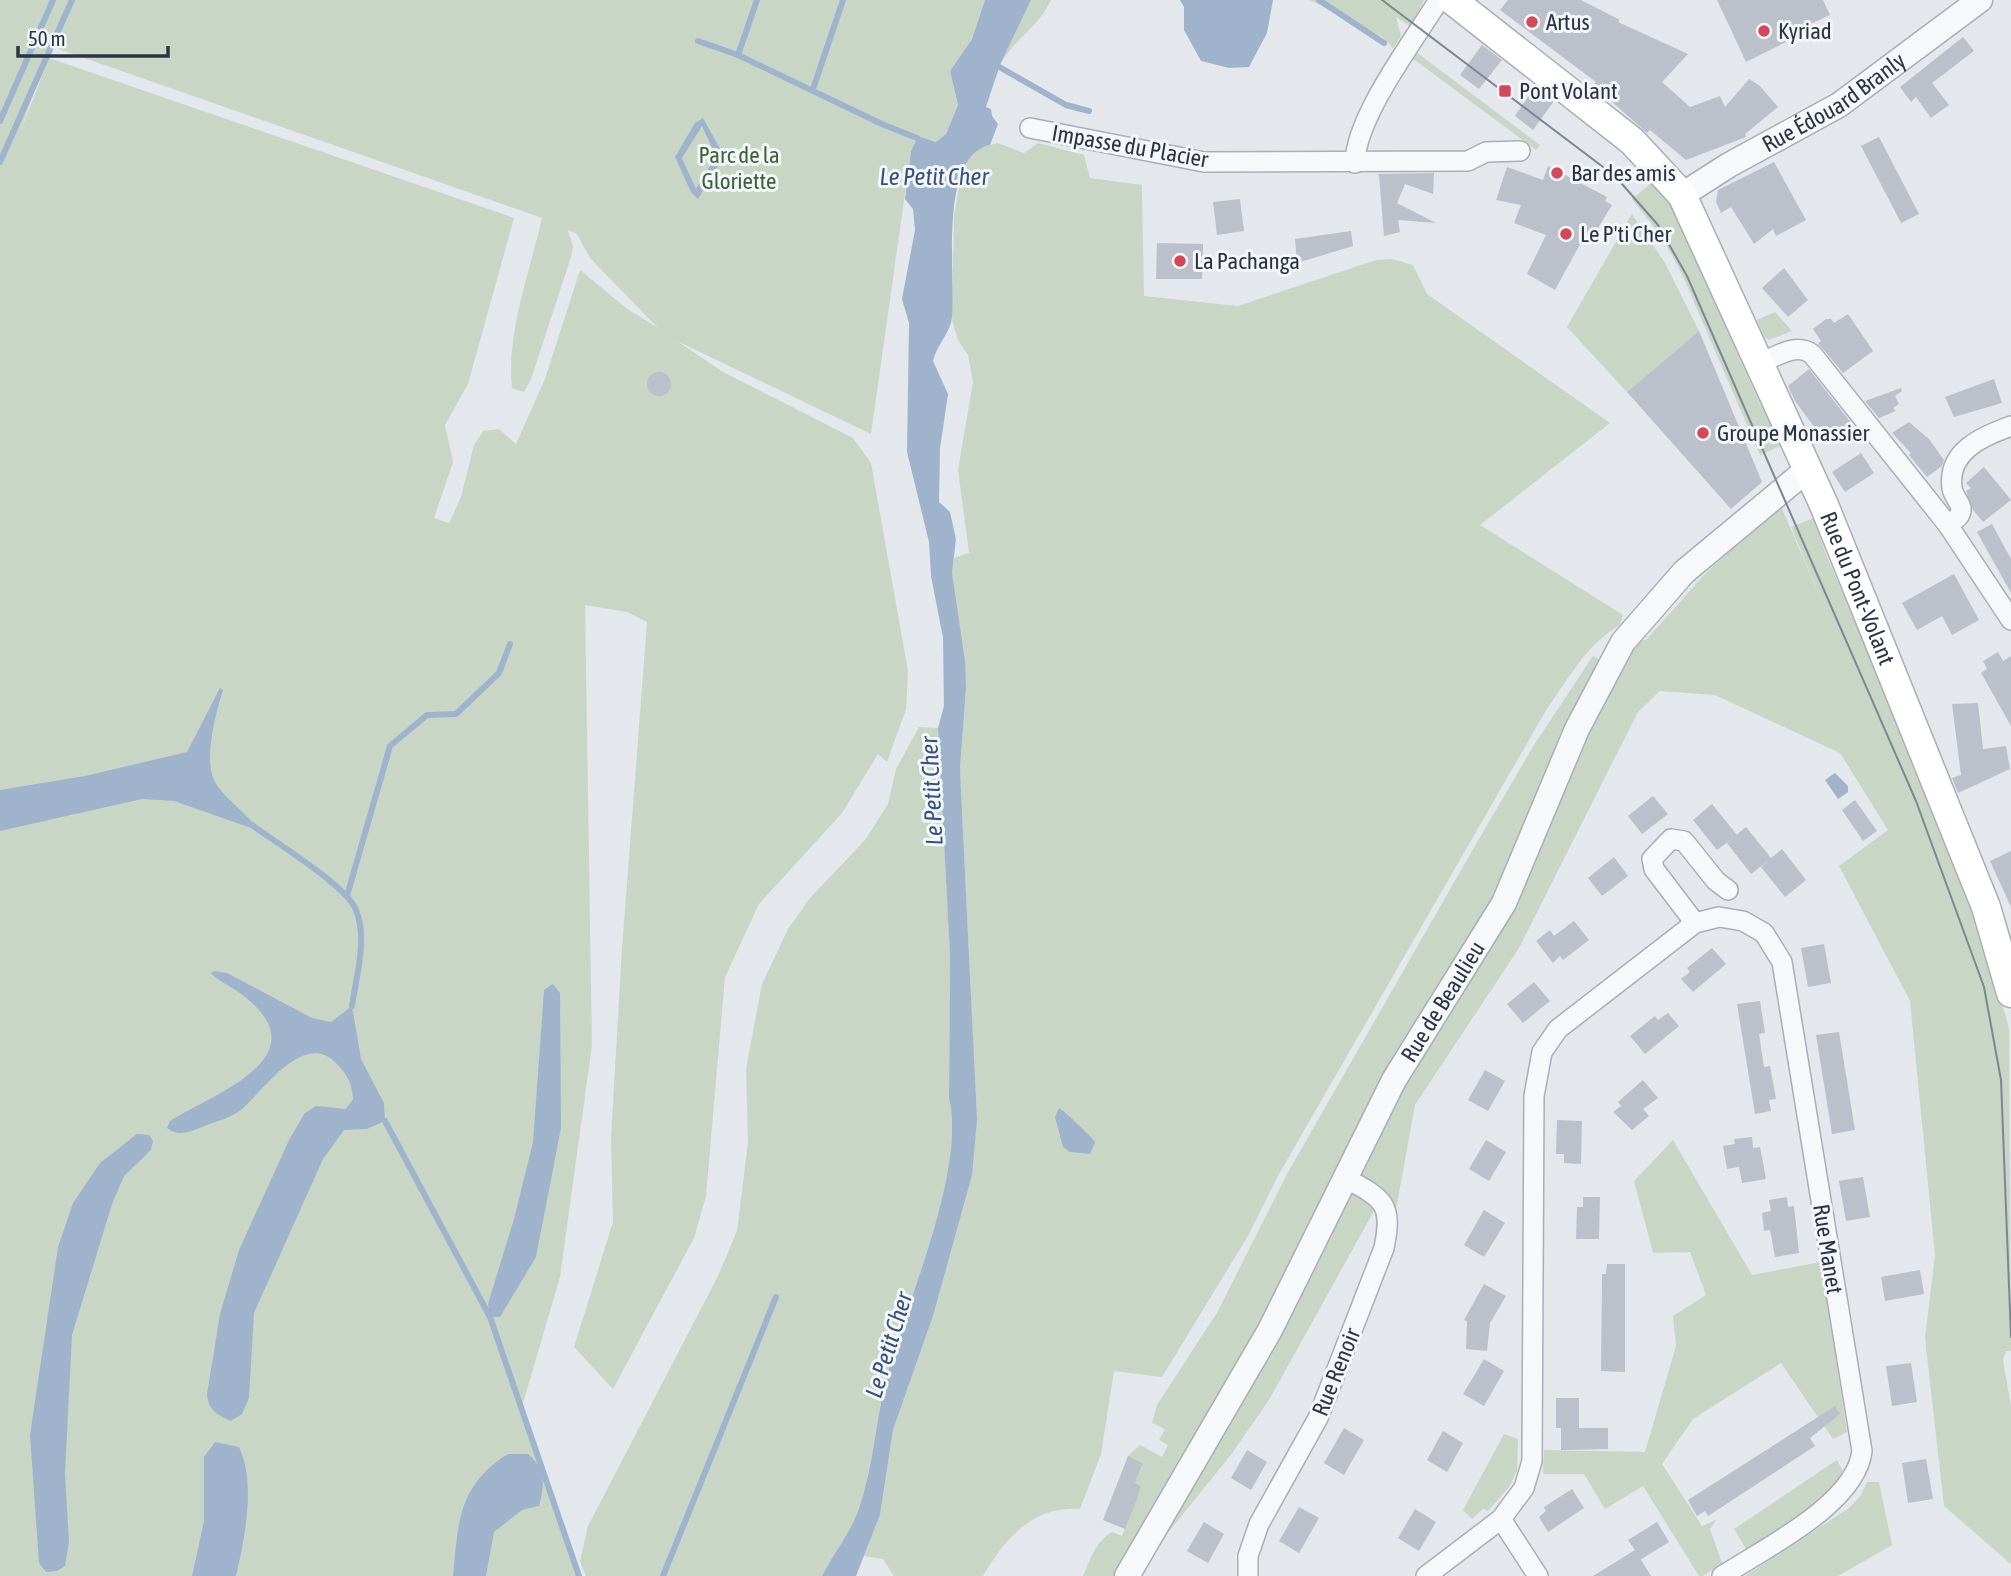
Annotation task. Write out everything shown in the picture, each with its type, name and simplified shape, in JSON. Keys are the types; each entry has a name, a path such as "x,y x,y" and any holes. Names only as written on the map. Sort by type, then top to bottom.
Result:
{"main road":[{"name":"Rue du Pont-Volant","path":"1452,0 1632,141 1682,195 1808,469 1986,906 2011,993"}],"street":[{"path":"1355,163 1355,146 1393,72 1439,0"},
{"name":"Rue Édouard Branly","path":"1682,195 1729,165 1839,105 1980,0"},
{"name":"Impasse du Placier","path":"1030,128 1204,162 1355,163 1468,160 1486,152 1520,151"},
{"path":"1759,364 1794,349 1801,348 1812,354 1948,525 2011,620"},
{"path":"1948,525 1960,513 1961,508 1952,488 1959,457 1974,441 2011,426"},
{"name":"Rue de Beaulieu","path":"1127,1576 1270,1330 1394,1080 1504,903 1577,729 1623,642 1684,572 1808,469"},
{"path":"1426,1576 1501,1519 1524,1488 1532,1461 1534,1096 1538,1065 1546,1046 1558,1028 1695,923 1654,869 1654,854 1671,839 1684,841 1716,881 1728,890"},
{"name":"Rue Manet","path":"1695,923 1719,917 1743,921 1772,942 1782,962 1862,1451 1855,1478 1836,1500 1723,1576"},
{"name":"Rue Renoir","path":"1248,1576 1250,1549 1259,1524 1318,1418 1384,1248 1389,1224 1385,1206 1368,1190 1346,1179"},
{"path":"1501,1519 1538,1576"}],"green space":[{"name":"Parc de la Gloriette","path":"0,0 985,0 972,39 950,71 958,105 946,134 936,142 918,136 911,151 871,434 677,341 723,372 853,438 871,463 908,671 906,709 887,762 878,754 842,813 759,904 725,977 706,1196 694,1238 613,1389 574,1347 613,1222 611,1138 622,949 647,622 627,612 585,605 592,1045 560,1277 521,1410 579,1576 0,1576","holes":["50,46 542,218 512,345 512,388 524,392 531,379 571,257 573,247 568,230 577,234 590,258 658,328 626,308 580,270 545,379 516,444 499,429 483,431 474,445 461,497 449,523 434,518 453,462 445,425 468,384 514,218 49,58 19,135"]},
{"path":"1031,0 1051,0 1040,18 1000,65"},
{"path":"1310,0 1424,0 1411,27 1396,17 1401,36 1393,48 1382,37"},
{"path":"1416,52 1540,145 1536,150 1412,58"},
{"path":"998,143 1024,153 1038,143 1084,155 1090,178 1142,185 1144,296 1238,306 1376,260 1392,259 1413,265 1427,294 1610,423 1480,525 1623,615 1620,625 1597,642 1578,664 1545,712 1279,1174 1248,1236 1162,1377 1114,1371 1101,1454 1080,1509 1063,1509 1048,1513 1022,1527 1001,1549 983,1576 894,1576 883,1559 864,1556 880,1515 893,1430 933,1316 973,1040 960,769 966,687 952,573 954,558 969,553 958,470 973,382 968,355 958,340 952,320 954,216 963,165 978,148"},
{"path":"1654,181 1668,197 1759,402 1783,445 1760,455 1681,272 1663,239 1632,199"},
{"path":"1632,214 1665,263 1699,331 1627,392 1567,327"},
{"path":"1775,312 1792,331 1769,340 1764,337 1757,320"},
{"path":"1780,504 1827,613 1791,527 1814,518 1825,552 1950,847 1992,968 2009,1029 2011,1351 2006,1351 2003,1360 2011,1406 2011,1564 1944,1506 1925,1338 1935,1255 1910,1001 1839,866 1888,830 1840,753 1715,695 1660,691 1638,712 1519,948 1415,1105 1397,1204 1389,1224 1380,1200 1269,1400 1230,1456 1133,1576 1083,1576 1102,1540 1112,1532 1122,1536 1141,1486 1135,1483 1143,1463 1128,1456 1140,1445 1162,1457 1168,1445 1159,1440 1165,1429 1152,1423 1157,1405 1218,1311 1287,1174 1534,745 1593,656 1609,664 1623,642 1646,640 1703,576"},
{"path":"919,727 938,728 950,957 949,1098 952,1127 942,1197 888,1371 868,1477 858,1511 822,1576 586,1576 580,1561 588,1526 718,1276 737,1231 748,1142 746,1069 762,984 788,929 810,898 865,840 888,804 896,769"},
{"path":"1673,1140 1752,1275 1821,1262 1847,1432 1833,1439 1781,1363 1693,1419 1662,1464 1702,1526 1716,1520 1710,1529 1722,1563 1703,1576 1699,1576 1643,1486 1605,1509 1584,1474 1543,1474 1544,1450 1645,1452 1676,1346 1673,1316 1706,1295 1690,1252 1653,1253 1634,1181"},
{"path":"1504,1434 1518,1439 1517,1471 1509,1487 1488,1511 1483,1509 1472,1519 1463,1510"},
{"path":"1837,1460 1845,1475 1829,1496 1746,1549 1734,1529"},
{"path":"1867,1482 1879,1482 1892,1545 1838,1576 1745,1576 1849,1508 1861,1495"}],"water":[{"name":"Le Petit Cher","path":"985,0 1031,0 1000,65 986,107 991,109 998,124 990,145 974,154 963,171 956,193 952,247 952,317 933,361 948,394 940,449 939,502 950,512 956,539 952,573 965,661 966,687 960,769 977,1120 972,1175 933,1316 893,1430 880,1515 856,1576 822,1576 858,1511 888,1371 932,1234 949,1160 952,1127 949,1098 950,957 938,728 944,706 943,638 931,576 929,542 907,452 909,323 902,299 915,230 913,209 905,199 911,151 918,136 936,142 946,134 958,105 950,71 972,39"},
{"path":"1180,0 1273,0 1267,33 1249,67 1229,68 1201,61 1184,30 1184,7"},
{"path":"703,118 724,156 698,199 691,192 675,157 695,123","holes":["702,126 716,156 696,189 682,158"]},
{"path":"220,688 223,690 210,749 212,773 223,793 253,823 251,828 174,801 142,799 0,831 0,790 85,776 187,752"},
{"path":"1835,773 1848,786 1848,792 1838,799 1825,780"},
{"path":"211,973 227,973 312,1018 331,1022 352,1006 361,1059 384,1103 385,1121 367,1129 344,1130 323,1159 254,1313 249,1398 242,1414 231,1421 214,1411 207,1394 220,1314 239,1250 290,1138 305,1113 316,1106 346,1109 353,1099 350,1083 339,1066 323,1054 310,1054 284,1067 241,1110 232,1115 184,1133 167,1128 170,1121 250,1074 264,1059 271,1042 268,1023 247,998"},
{"path":"553,984 560,993 561,1128 536,1257 500,1317 490,1317 488,1304 514,1219 533,1142 544,990"},
{"path":"1059,1108 1095,1142 1090,1154 1070,1152 1063,1147 1055,1117"},
{"path":"137,1134 149,1135 153,1141 151,1150 124,1176 112,1204 72,1335 65,1473 69,1542 65,1566 57,1571 46,1572 39,1563 30,1435 58,1247 73,1203 100,1163"},
{"path":"215,1442 239,1447 244,1461 248,1493 243,1545 236,1576 192,1576 204,1521 204,1457"},
{"path":"508,1454 528,1454 538,1466 543,1484 539,1506 522,1510 494,1532 486,1576 453,1576 459,1522 470,1492 491,1466"}],"building":[{"path":"1508,0 1581,0 1620,20 1618,22 1688,54 1662,82 1690,107 1720,96 1725,107 1749,79 1760,86 1778,107 1745,134 1746,137 1686,160 1650,130 1647,133 1593,85 1596,82 1500,10"},
{"name":"Kyriad","path":"1717,0 1823,0 1830,15 1806,26 1808,31 1746,62"},
{"path":"1963,37 1974,51 1932,83 1949,105 1931,118 1916,97 1911,102 1900,87"},
{"path":"1482,45 1502,60 1479,89 1460,75"},
{"path":"1535,86 1554,101 1533,130 1515,116"},
{"path":"1879,137 1919,214 1901,223 1861,146"},
{"path":"1774,162 1806,220 1776,236 1773,229 1754,244 1731,207 1721,213 1716,202 1718,190"},
{"path":"1548,166 1607,197 1605,201 1612,205 1590,241 1584,237 1555,290 1527,274 1546,235 1514,223 1521,205 1496,200 1507,167 1543,180"},
{"path":"1434,173 1433,194 1405,184 1397,203 1436,223 1398,220 1400,232 1384,236 1379,175 1376,174"},
{"path":"1240,199 1244,231 1217,235 1213,202"},
{"path":"1351,231 1353,246 1297,263 1295,239"},
{"name":"La Pachanga","path":"1157,243 1203,244 1202,279 1156,279"},
{"path":"1784,268 1808,300 1788,317 1762,288"},
{"path":"1848,314 1873,351 1843,373 1818,343 1821,341 1813,329 1826,319 1831,319 1834,323"},
{"name":"Groupe Monassier","path":"1699,331 1762,482 1731,509 1627,392"},
{"path":"1809,369 1855,428 1826,443 1795,401 1788,386"},
{"path":"659,372 668,375 671,384 668,393 659,396 650,393 647,384 650,375"},
{"path":"1994,379 2002,403 1954,417 1945,397"},
{"path":"1901,388 1902,391 1895,396 1899,404 1893,408 1896,411 1879,418 1865,401"},
{"path":"1909,422 1929,439 1944,460 1942,466 1927,477 1909,455 1911,453 1892,433"},
{"path":"1861,453 1874,473 1845,492 1832,472"},
{"path":"1984,467 2011,500 1983,522 1973,510 1966,491 1971,488 1966,483"},
{"path":"1992,524 2011,559 2011,593 1977,532"},
{"path":"1954,574 1979,620 1952,635 1942,616 1917,630 1902,603"},
{"path":"1998,652 2003,661 2011,656 2011,726 1981,673 1987,669 1983,661"},
{"path":"1978,703 1983,749 2006,746 2010,769 1958,793 1952,778 1961,775 1952,704"},
{"path":"1653,796 1668,814 1642,834 1628,816"},
{"path":"1855,800 1877,831 1863,841 1842,810"},
{"path":"1712,804 1737,835 1717,850 1693,820"},
{"path":"1746,827 1771,858 1782,849 1806,880 1785,897 1761,867 1769,860 1751,874 1727,843"},
{"path":"2011,851 2011,907 1990,861"},
{"path":"1614,857 1628,876 1602,896 1588,878"},
{"path":"1574,921 1589,940 1563,960 1560,956 1553,963 1536,941 1550,930 1554,936"},
{"path":"1824,944 1831,983 1808,987 1801,948"},
{"path":"1712,948 1726,964 1693,992 1681,979 1690,972 1687,968"},
{"path":"1534,982 1550,1001 1523,1023 1507,1004"},
{"path":"1760,1001 1765,1033 1759,1034 1764,1067 1770,1066 1776,1099 1769,1100 1771,1111 1755,1114 1737,1004"},
{"path":"1668,1013 1679,1026 1645,1054 1630,1036 1655,1016 1658,1020"},
{"path":"1839,1032 1855,1130 1832,1134 1816,1035"},
{"path":"1485,1070 1505,1081 1488,1111 1468,1100"},
{"path":"1643,1080 1658,1098 1643,1109 1649,1116 1632,1130 1613,1112 1621,1106 1618,1102"},
{"path":"1557,1120 1582,1121 1581,1164 1564,1163 1564,1154 1556,1154"},
{"path":"1752,1137 1753,1148 1760,1147 1766,1179 1742,1183 1739,1167 1727,1169 1723,1146 1735,1144 1734,1139"},
{"path":"1486,1140 1506,1152 1489,1181 1469,1169"},
{"path":"1863,1177 1870,1217 1846,1221 1839,1181"},
{"path":"1583,1197 1600,1197 1599,1239 1576,1239 1577,1207 1583,1207"},
{"path":"1787,1197 1788,1207 1794,1206 1799,1253 1775,1257 1770,1230 1764,1231 1762,1213 1771,1211 1769,1200"},
{"path":"1484,1210 1505,1223 1484,1257 1464,1245"},
{"path":"1607,1264 1625,1264 1625,1372 1601,1371 1602,1274 1606,1274"},
{"path":"1920,1270 1924,1294 1885,1301 1881,1277"},
{"path":"1484,1284 1506,1296 1490,1323 1487,1351 1466,1349 1467,1321 1464,1320"},
{"path":"1484,1359 1504,1371 1484,1406 1463,1394"},
{"path":"1911,1363 1917,1402 1892,1406 1886,1366"},
{"path":"1556,1398 1579,1398 1579,1428 1608,1428 1608,1449 1561,1450 1561,1428 1556,1428"},
{"path":"1835,1406 1840,1414 1810,1438 1815,1446 1708,1516 1705,1511 1697,1516 1688,1500"},
{"path":"1344,1428 1364,1440 1344,1475 1324,1463"},
{"path":"1443,1431 1463,1443 1447,1472 1427,1460"},
{"path":"1247,1450 1267,1462 1251,1490 1231,1478"},
{"path":"1128,1456 1143,1463 1135,1483 1141,1486 1125,1529 1103,1520"},
{"path":"1926,1459 1933,1499 1908,1503 1902,1463"},
{"path":"1572,1489 1584,1508 1548,1532 1539,1517 1546,1511 1544,1507"},
{"path":"1299,1507 1319,1518 1299,1553 1279,1541"},
{"path":"1415,1509 1436,1522 1419,1551 1398,1538"},
{"path":"1204,1522 1224,1534 1208,1563 1187,1551"},
{"path":"1657,1522 1669,1542 1641,1560 1651,1576 1593,1576 1635,1550 1628,1540"}],"waterway":[{"path":"0,121 53,0"},
{"path":"0,162 72,0"},
{"path":"738,55 757,0"},
{"path":"813,89 843,0"},
{"path":"1319,0 1384,43"},
{"path":"698,41 738,55 917,138"},
{"path":"994,64 1066,105 1089,111"},
{"path":"347,896 390,746 427,715 456,714 499,673 510,644"},
{"path":"252,825 325,877 350,900 356,910 361,945 352,1006"},
{"path":"385,1121 490,1317 579,1576"},
{"path":"663,1576 776,1297"}],"tram line":[{"path":"1382,0 1615,176 1658,225 1687,276 1916,801 1984,987 2001,1080 2011,1337"}],"place":[{"name":"Artus","path":"1532,22"},
{"name":"Kyriad","path":"1764,31"},
{"name":"Pont Volant","path":"1505,91"},
{"name":"Bar des amis","path":"1557,173"},
{"name":"Le P'ti Cher","path":"1566,234"},
{"name":"La Pachanga","path":"1180,261"},
{"name":"Groupe Monassier","path":"1703,433"}]}
